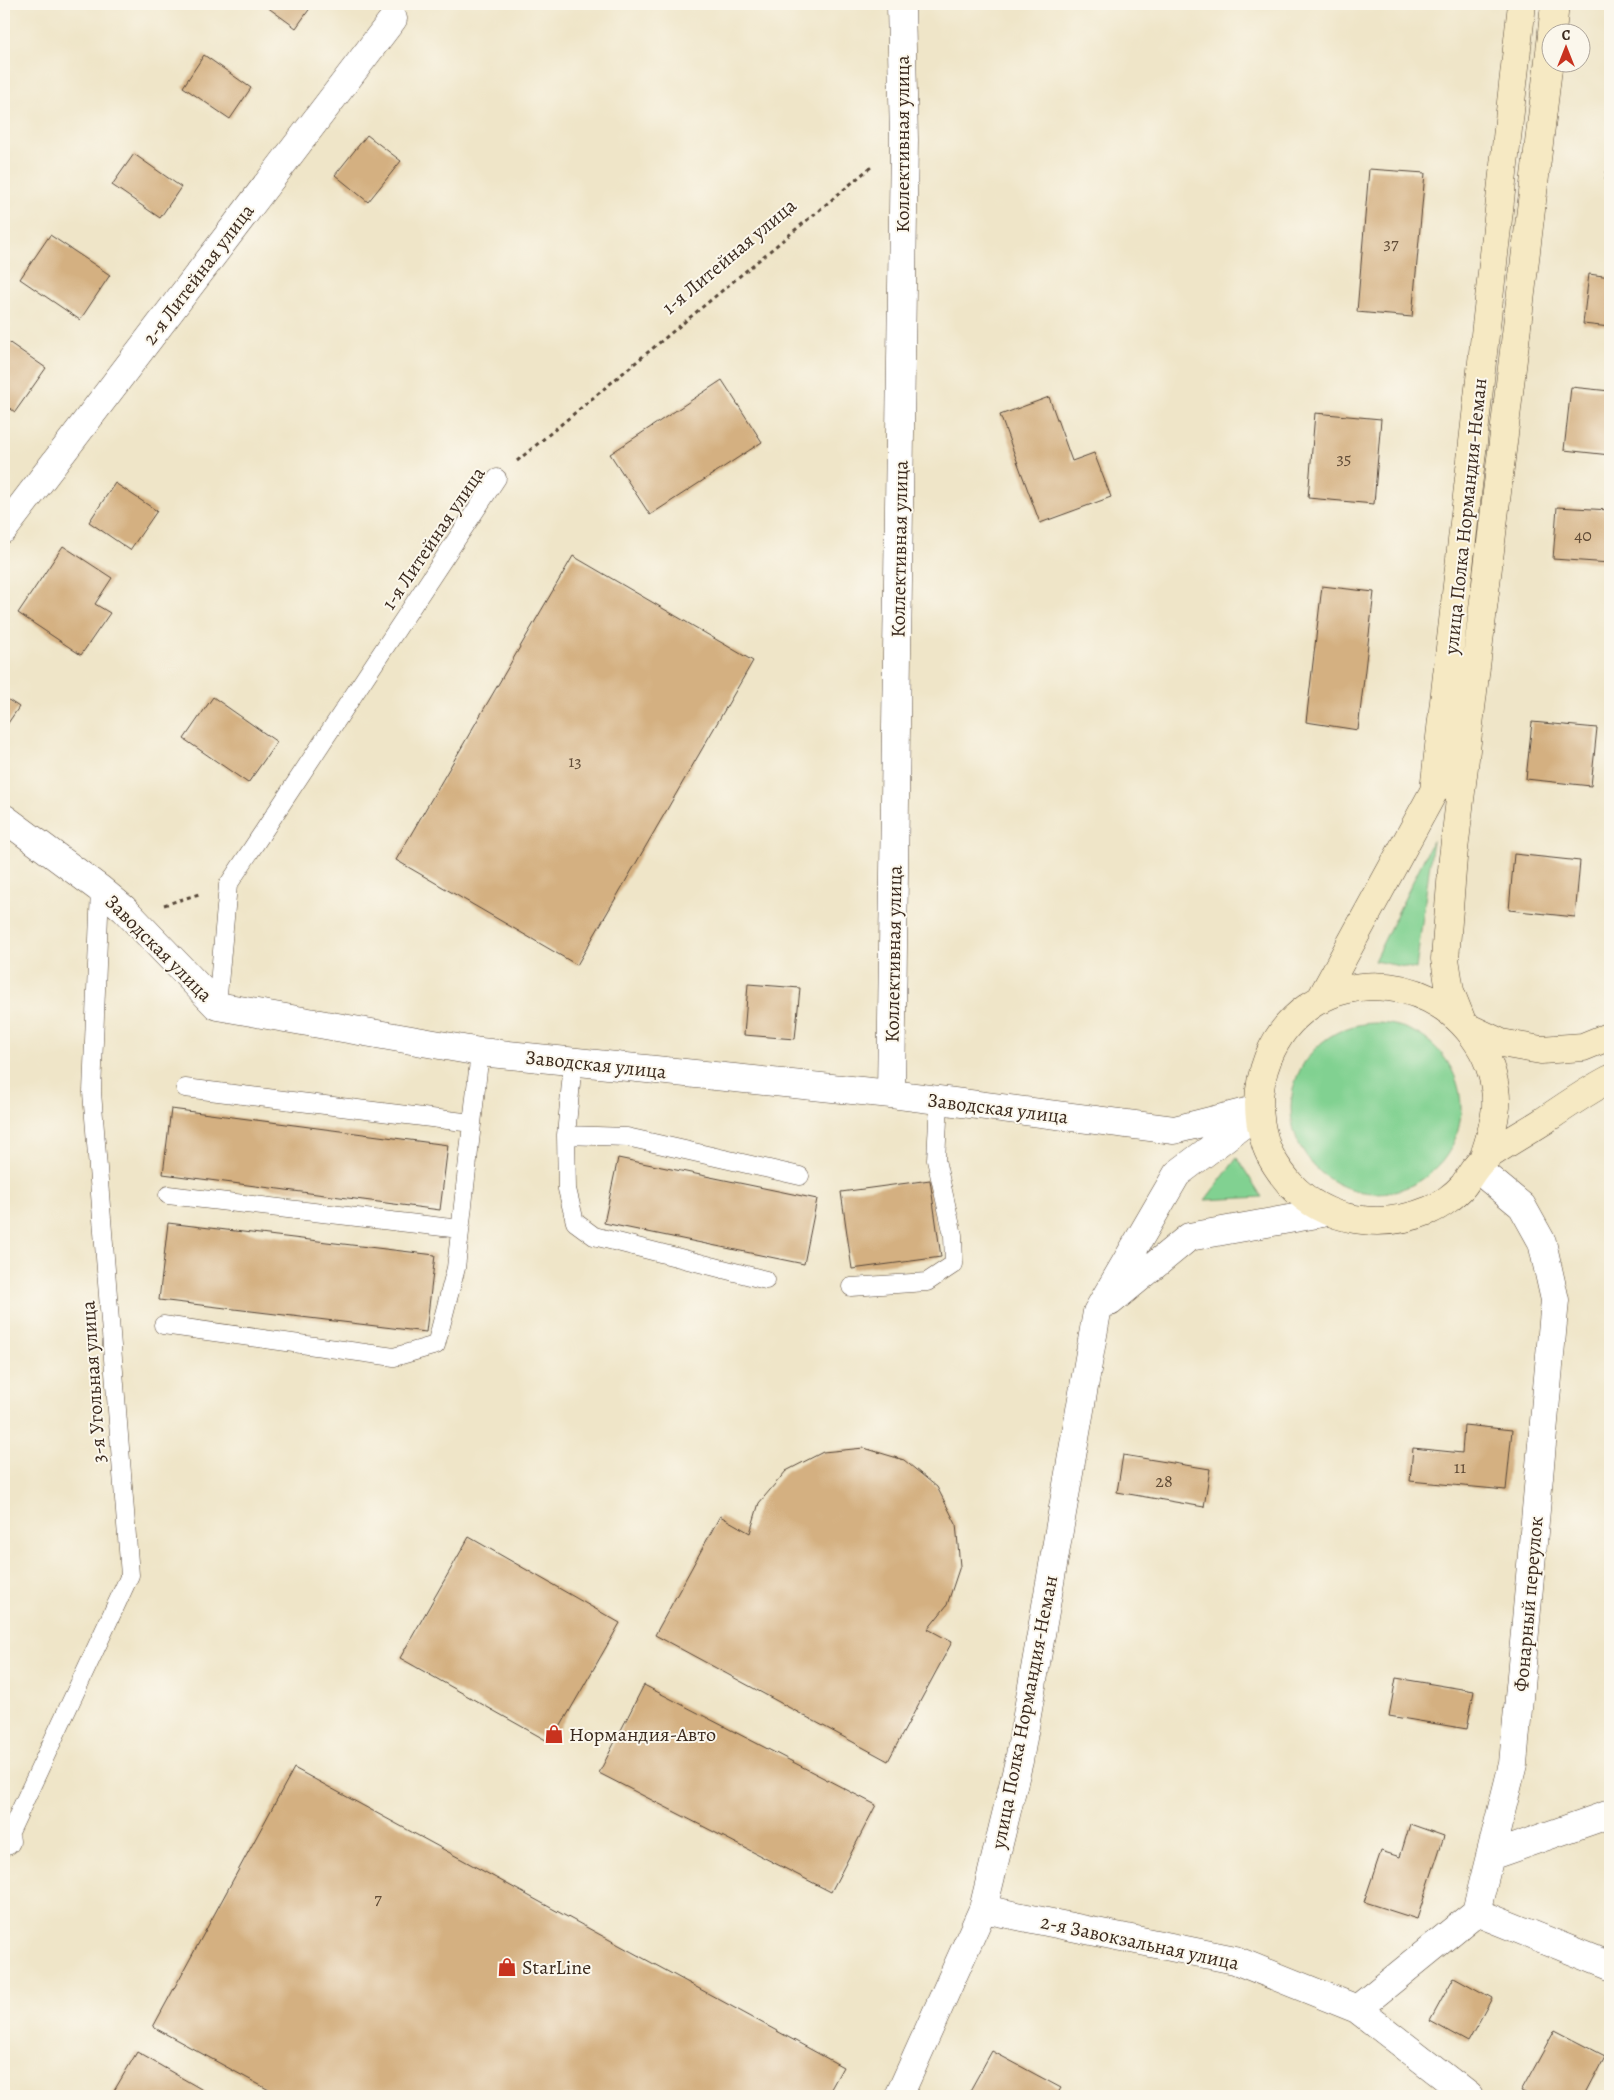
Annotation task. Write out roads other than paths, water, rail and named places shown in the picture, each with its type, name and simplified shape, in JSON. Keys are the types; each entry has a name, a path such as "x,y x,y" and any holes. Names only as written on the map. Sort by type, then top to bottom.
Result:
{"main road":[{"name":"улица Полка Нормандия-Неман","path":"1320,1000 1434,791 1522,4"},
{"name":"улица Полка Нормандия-Неман","path":"1553,22 1555,4"},
{"name":"улица Полка Нормандия-Неман","path":"1465,1024 1450,991 1446,959 1453,858 1547,72"},
{"path":"1465,1024 1484,1052 1493,1078 1496,1105 1492,1133 1479,1164 1461,1188 1432,1209 1398,1221 1362,1222 1328,1212 1301,1195 1280,1172 1265,1144 1258,1111 1261,1076 1274,1046 1294,1020 1320,1000 1348,989 1378,985 1408,990 1436,1001 1465,1024 1501,1042 1541,1050 1583,1047 1610,1036"},
{"path":"1479,1164 1610,1079"}],"street":[{"name":"Коллективная улица","path":"891,1094 904,140 901,4"},
{"name":"2-я Литейная улица","path":"4,528 393,19"},
{"name":"Заводская улица","path":"4,818 124,909 217,1006 480,1052 891,1094 1174,1130 1258,1111"},
{"name":"улица Полка Нормандия-Неман","path":"899,2096 983,1909 1019,1761 1098,1312 1177,1174 1258,1111"},
{"name":"Фонарный переулок","path":"1476,1912 1513,1764 1555,1300 1542,1242 1522,1206 1479,1164"},
{"path":"1098,1312 1189,1237 1328,1212"},
{"path":"1490,1856 1610,1814"},
{"name":"2-я Завокзальная улица","path":"983,1909 1235,1960 1357,2009 1470,2096"},
{"path":"1357,2009 1476,1912 1610,1966"}],"lane":[{"name":"1-я Литейная улица","path":"217,1006 228,885 497,478"},
{"name":"3-я Угольная улица","path":"4,1842 130,1575 92,1092 100,889"},
{"path":"163,1325 394,1357 436,1345 456,1268 480,1052"},
{"path":"572,1062 566,1135 567,1189 575,1222 594,1236 766,1280"},
{"path":"185,1088 472,1123"},
{"path":"851,1287 928,1282 954,1264 953,1234 936,1160 939,1100"},
{"path":"566,1135 627,1137 800,1176"},
{"path":"168,1195 460,1229"}],"place":[{"name":"Нормандия-Авто","path":"554,1734"},
{"name":"StarLine","path":"507,1967"}]}
